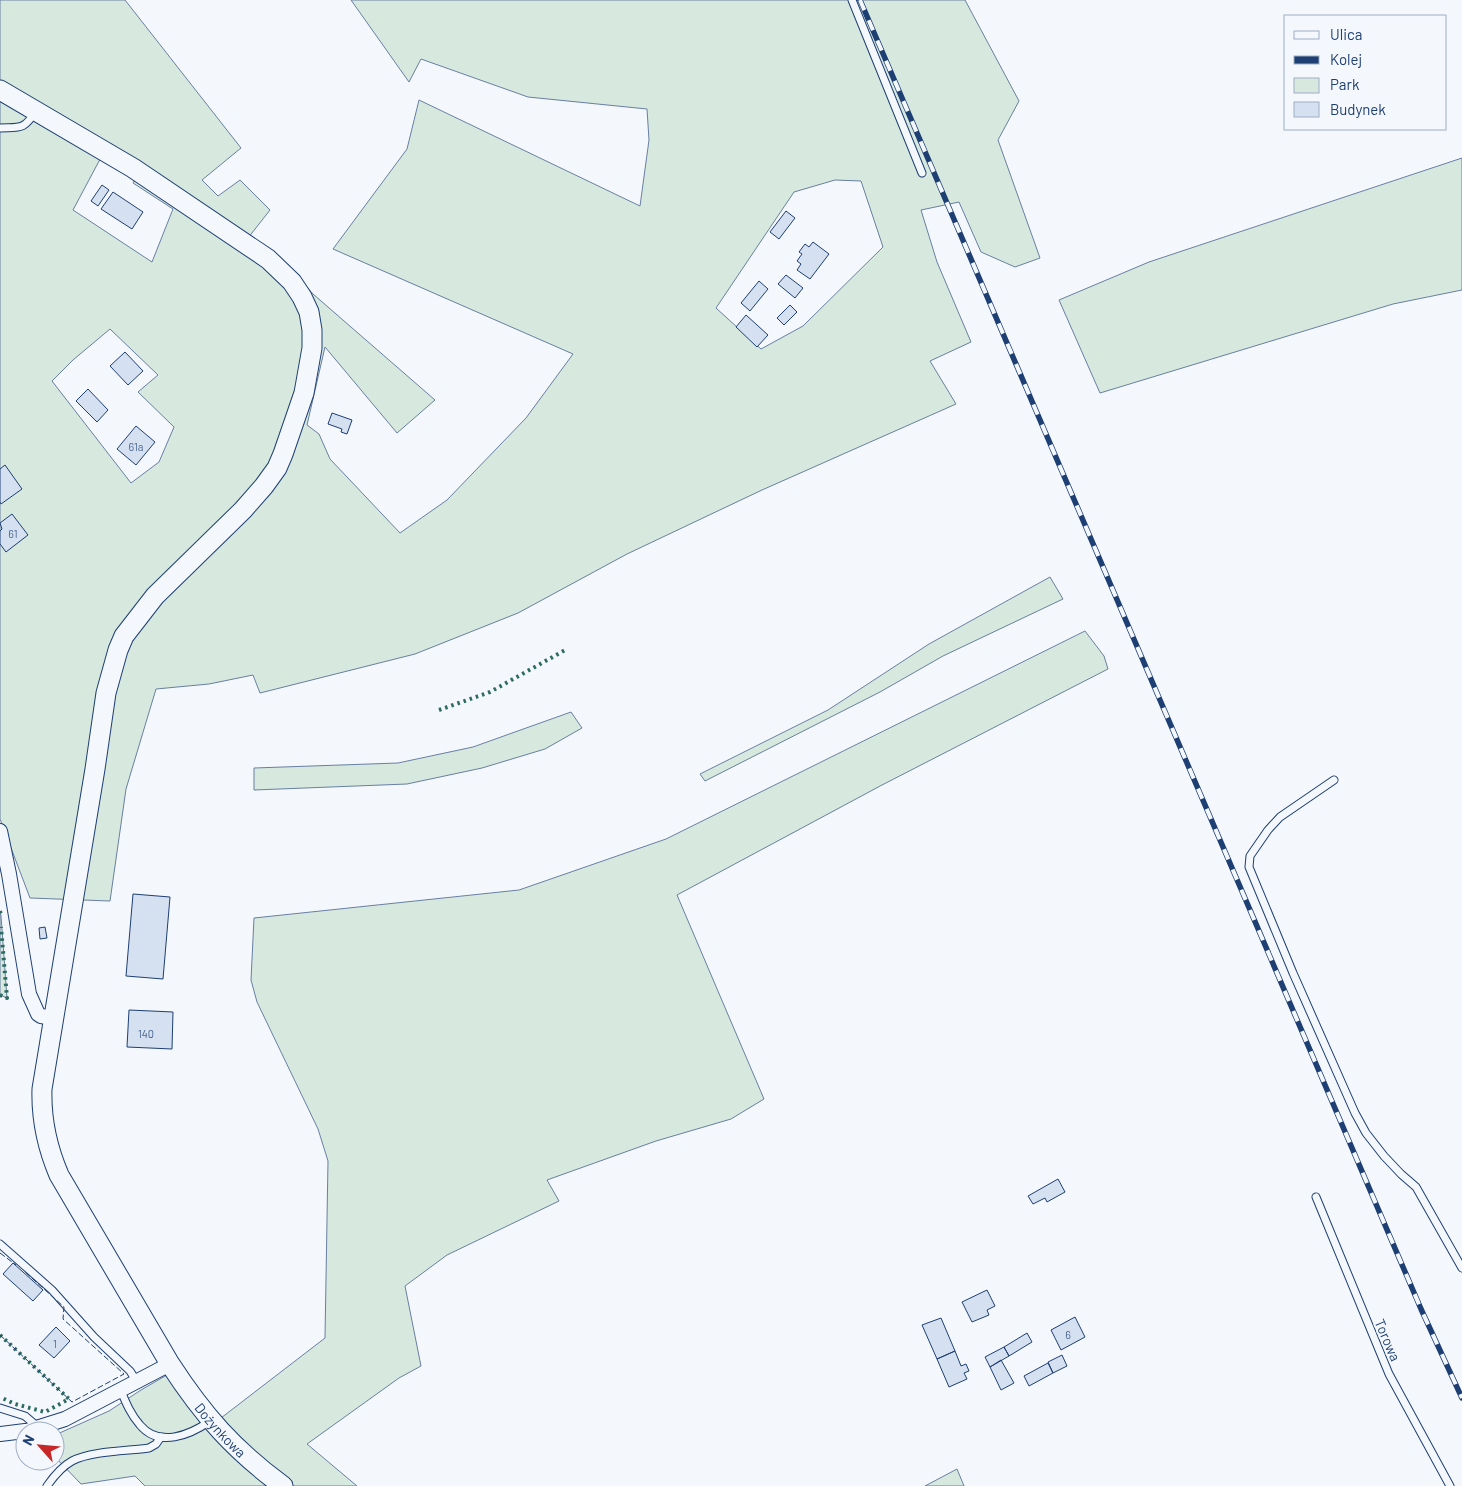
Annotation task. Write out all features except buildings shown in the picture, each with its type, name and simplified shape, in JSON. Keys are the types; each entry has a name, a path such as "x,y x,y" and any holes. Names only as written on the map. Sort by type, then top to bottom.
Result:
{"street":[{"name":"Dożynkowa","path":"0,90 133,168 279,268 292,282 309,312 312,330 310,360 304,392 277,468 253,499 141,612 124,636 118,650 106,693 43,1078 42,1099 45,1132 59,1175 170,1364 211,1421 237,1449 283,1486"},
{"path":"0,831 29,994 38,1014 53,1018"},
{"path":"59,1421 170,1364"},
{"path":"0,1434 15,1432"}],"lane":[{"path":"852,0 922,174"},
{"path":"0,128 25,125 36,110"},
{"path":"1334,780 1280,817 1268,830 1250,856 1249,867 1355,1113 1366,1133 1384,1156 1416,1187 1462,1268"},
{"name":"Torowa","path":"1316,1197 1389,1374 1450,1486"},
{"path":"0,1244 52,1290 94,1337 130,1371 138,1382"},
{"path":"120,1391 141,1427 151,1434 161,1437 185,1435 211,1421"},
{"path":"0,1408 25,1416 27,1421"},
{"path":"47,1486 56,1474 72,1462 94,1455 149,1448 156,1444 161,1437"}],"green space":[{"path":"0,0 125,0 241,148 202,180 218,196 240,180 270,210 248,238 287,265 313,294 435,400 397,433 325,347 307,425 319,434 330,459 400,533 447,500 526,418 573,354 333,249 407,149 419,100 640,206 649,140 647,109 528,97 421,59 409,82 351,0 965,0 1019,101 998,140 1040,258 1015,267 981,252 959,202 921,210 937,262 971,342 930,361 956,404 762,490 627,554 518,613 415,654 260,693 253,675 209,684 156,689 126,789 110,901 30,898 0,819","holes":["106,148 140,170 133,183 173,209 152,262 73,210","835,180 861,181 883,247 803,326 761,349 716,308 794,192","110,329 158,375 138,392 174,427 159,462 131,483 52,381 73,360"]},
{"path":"1462,158 1462,290 1393,304 1100,393 1059,300 1149,262"},
{"path":"1050,577 1063,599 943,656 880,692 705,781 700,774 828,710 929,644"},
{"path":"1085,631 1104,656 1108,669 882,785 677,895 764,1099 731,1119 656,1141 547,1180 559,1201 447,1255 405,1286 421,1366 399,1378 307,1444 357,1486 145,1486 135,1476 81,1484 65,1467 65,1431 109,1411 179,1368 221,1418 325,1338 328,1161 318,1129 257,1002 251,980 254,918 519,890 666,839"},
{"path":"571,712 582,728 545,749 482,768 407,784 254,790 254,768 398,763 473,747"},
{"path":"0,911 1,916 7,998 0,995"},
{"path":"957,1469 964,1486 925,1486"}],"railway":[{"path":"860,0 1421,1309 1462,1398"}],"hedge":[{"path":"439,710 490,692 567,649"},
{"path":"0,911 1,916"},
{"path":"0,995 7,998 1,927"},
{"path":"0,1335 69,1399 45,1412 15,1404 0,1397"}],"fence":[{"path":"0,1253 16,1265"},
{"path":"0,1335 72,1402 124,1374 63,1319 64,1307 24,1271"}]}
